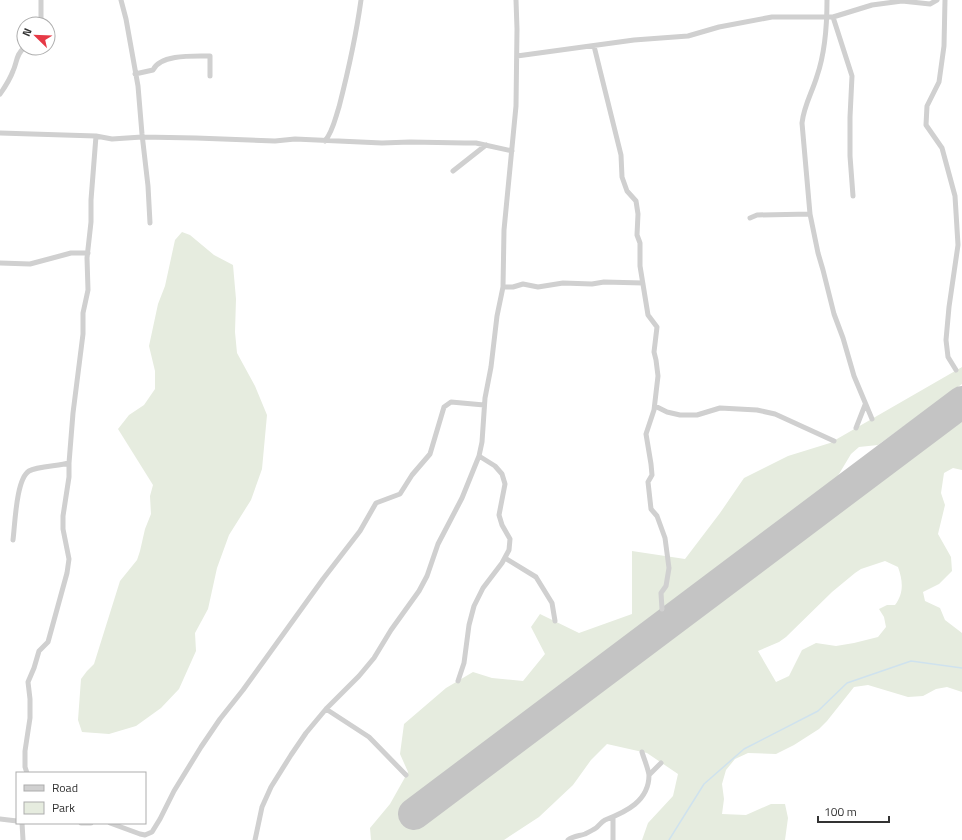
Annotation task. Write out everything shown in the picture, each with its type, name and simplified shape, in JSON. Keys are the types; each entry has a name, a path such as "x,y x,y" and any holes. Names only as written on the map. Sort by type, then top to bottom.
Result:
{"street":[{"path":"41,0 41,16"},
{"path":"121,0 126,19 138,86 148,186 150,223"},
{"path":"325,141 333,127 344,89 361,0"},
{"path":"255,840 262,807 271,788 306,733 326,709 359,676 374,658 391,630 419,591 427,576 438,544 462,498 479,456 482,442 484,405 491,367 499,302 503,287 504,230 516,106 518,29 516,0"},
{"path":"827,0 827,17 817,76 804,110 802,123 810,214 818,253 834,314 854,376 872,419"},
{"path":"517,56 634,40 688,36 719,27 772,17 833,17 872,5 902,1 930,4 937,0"},
{"path":"945,0 944,46 939,82 927,106 926,124 942,148 955,196 958,245 946,340 948,357 956,370"},
{"path":"833,17 852,76 850,156 853,196"},
{"path":"594,46 621,155 622,177 627,191 636,201 638,214 637,236 640,243 640,266 648,315 657,327 654,352 658,376 655,406 646,434 652,475 648,482 651,509 657,516 665,538 669,568 666,586 661,593 662,610"},
{"path":"0,94 14,71 18,56"},
{"path":"135,74 152,70 155,65 165,60 189,56 210,56 210,76"},
{"path":"0,132 96,136 112,139 142,137 275,141 294,139 382,143 459,142 486,145 512,151"},
{"path":"27,772 25,767 30,718 28,682 39,651 48,642 67,574 69,559 63,516 69,477 73,413 83,334 83,313 88,290 88,253 96,136"},
{"path":"453,171 486,145"},
{"path":"750,218 757,215 810,214"},
{"path":"0,264 30,264 71,253 88,253"},
{"path":"503,287 527,284 538,287 563,283 592,284 604,282 643,284"},
{"path":"113,824 140,834 146,835 152,832 174,791 220,719 360,531 376,503 400,494 412,475 430,454 444,407 451,402 484,405"},
{"path":"856,428 865,405"},
{"path":"655,406 666,412 680,415 697,415 720,408 757,410 775,414 834,440"},
{"path":"458,681 464,663 469,625 474,606 483,588 505,558 509,550 510,539 502,525 499,515 504,484 502,474 495,466 479,456"},
{"path":"13,540 19,490 22,478 29,471 69,463"},
{"path":"505,558 536,577 552,603 555,621"},
{"path":"326,709 369,737 406,775"},
{"path":"568,840 596,828 604,821 628,810 642,798 647,790 649,775 642,752"},
{"path":"649,775 661,762"},
{"path":"613,818 613,840"},
{"path":"0,819 16,821"},
{"path":"22,824 23,840"}],"green space":[{"path":"182,232 190,235 214,255 233,265 236,299 235,332 237,353 255,386 267,415 262,469 251,500 229,535 217,568 208,609 195,633 196,651 179,689 161,708 136,726 109,734 82,732 78,720 81,679 94,664 120,581 137,560 145,529 151,514 150,496 153,485 118,429 129,415 144,405 155,389 155,371 149,346 158,304 165,286 175,240"},
{"path":"962,367 962,384 878,445 859,447 851,454 836,479 826,489 407,804 415,823 452,799 565,707 962,412 962,470 953,468 944,473 941,493 945,505 938,534 951,557 952,571 939,584 923,592 925,601 940,608 945,620 962,633 962,692 947,687 936,689 923,696 908,697 868,685 854,687 819,729 794,745 776,754 748,753 735,759 726,770 722,784 724,799 722,814 746,815 771,804 785,804 788,818 785,840 642,840 648,823 673,796 678,774 647,753 607,744 591,760 573,785 539,817 504,840 371,840 370,828 390,804 408,772 400,754 404,724 446,688 473,672 492,678 523,681 545,654 531,627 540,614 579,633 632,614 632,551 685,559 720,513 744,478 788,456 830,443","holes":["885,561 898,567 902,582 900,596 895,605 887,605 879,609 884,617 886,627 878,637 836,646 816,643 802,650 789,676 776,682 758,651 779,642 786,637 832,592 861,569"]}],"waterway":[{"path":"669,840 704,784 744,749 818,711 847,683 911,661 962,668"}],"runway":[{"path":"414,814 962,402"}]}
